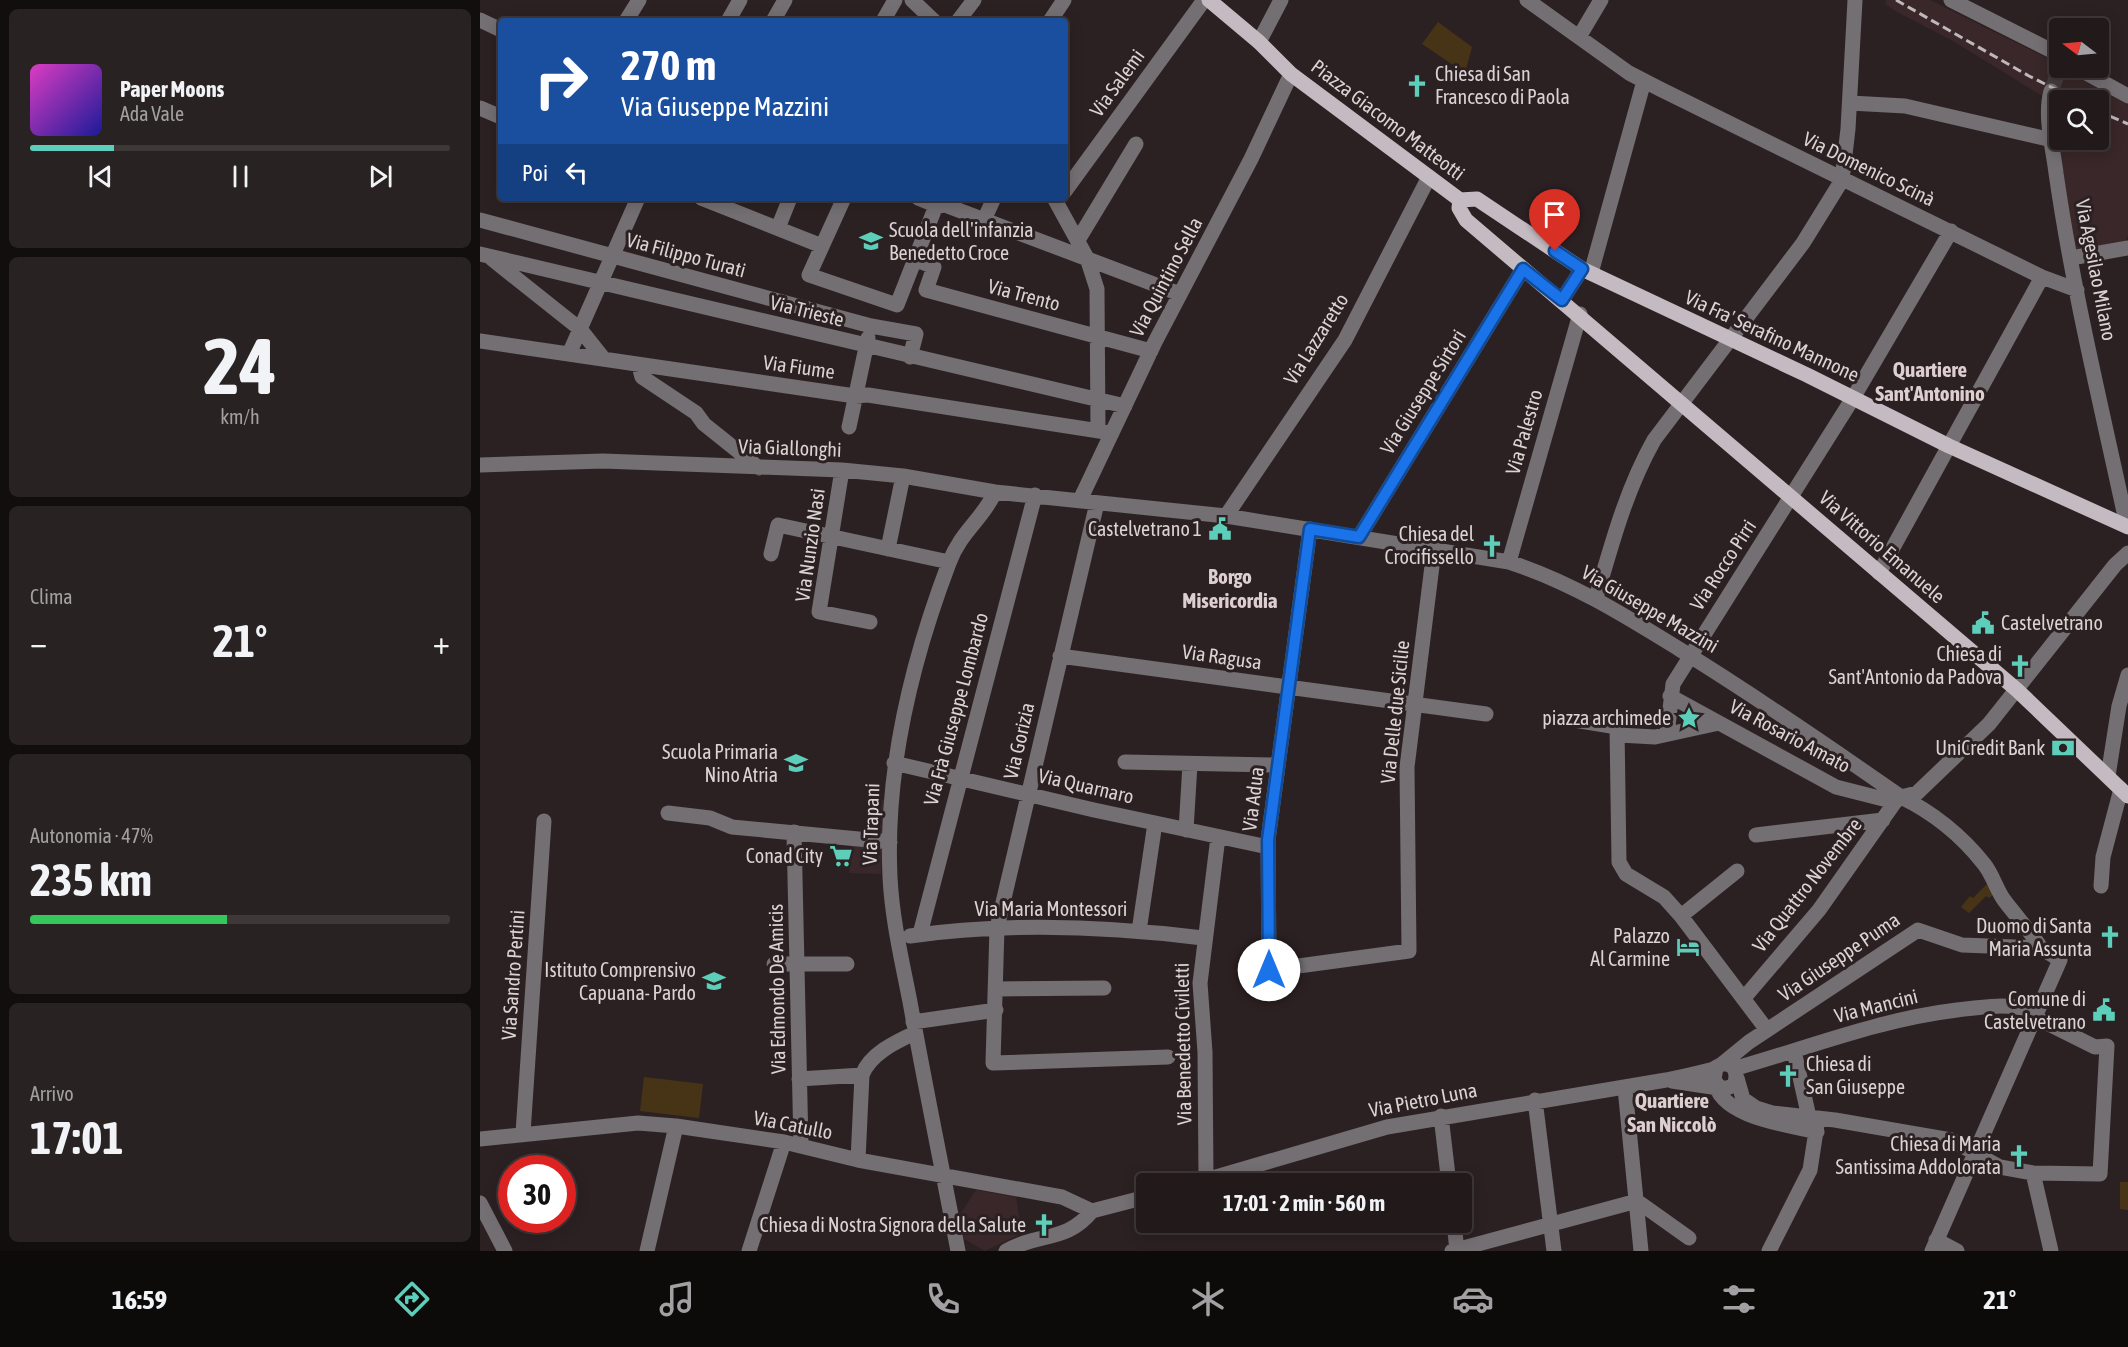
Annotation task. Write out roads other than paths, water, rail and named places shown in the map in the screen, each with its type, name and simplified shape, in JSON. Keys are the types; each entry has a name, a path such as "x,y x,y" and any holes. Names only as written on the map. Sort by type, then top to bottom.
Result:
{"main road":[{"name":"Piazza Giacomo Matteotti","path":"1209,0 1259,42 1291,74 1460,200 1477,199 1586,271 1634,295"},
{"name":"Piazza Giacomo Matteotti","path":"1460,200 1461,215 1604,335"},
{"name":"Via Fra' Serafino Mannone","path":"1634,295 1949,446 2125,525"},
{"name":"Via Vittorio Emanuele","path":"1604,335 2017,690 2124,792"}],"street":[{"path":"628,18 639,0"},
{"path":"730,18 740,0"},
{"path":"775,18 785,0"},
{"path":"885,18 895,0"},
{"path":"912,0 931,18"},
{"path":"960,18 974,0"},
{"path":"1052,18 1064,0"},
{"name":"Via Salemi","path":"1068,185 1204,0"},
{"path":"1259,42 1281,0"},
{"name":"Via Domenico Scinà","path":"1527,0 1644,81 2042,277 2078,290"},
{"path":"1579,37 1601,0"},
{"path":"1596,598 1624,503 1636,471 1654,440 1803,243 1842,180 1850,103 1855,0"},
{"path":"1950,0 2049,58"},
{"path":"480,20 498,29"},
{"name":"Via Quintino Sella","path":"1080,500 1105,432 1125,406 1180,294 1251,159 1291,74"},
{"path":"2095,78 2128,96"},
{"path":"1562,300 1586,271 1644,81"},
{"path":"1850,103 1905,106 2049,139"},
{"path":"480,108 498,116"},
{"path":"1078,240 1136,144"},
{"name":"Via Agesilao Milano","path":"2054,150 2071,258 2125,525"},
{"name":"Via Lazzaretto","path":"1226,516 1345,340 1429,177"},
{"path":"569,354 637,201"},
{"path":"709,201 822,246"},
{"path":"778,228 789,201"},
{"path":"843,201 809,275 897,305 939,202 1180,294"},
{"path":"984,220 993,201"},
{"path":"1061,201 1087,258 1097,289 1098,400 1105,432"},
{"name":"Via Filippo Turati","path":"480,220 870,326 916,334 910,357"},
{"name":"Via Rocco Pirri","path":"1667,734 1673,684 1853,398 1952,231"},
{"path":"2071,258 2128,248"},
{"path":"483,254 580,329 598,348 603,358"},
{"name":"Via Trieste","path":"483,254 910,357 1125,406"},
{"name":"Via Trento","path":"917,260 933,267 926,290 1151,351"},
{"name":"Via Giuseppe Sirtori","path":"1359,537 1523,269"},
{"path":"1879,573 2042,277"},
{"name":"Via Palestro","path":"1509,562 1580,314"},
{"path":"849,427 870,326"},
{"name":"Via Fiume","path":"480,341 603,358 639,366 855,396 868,395 1105,432"},
{"path":"639,366 642,377 696,412 704,424 759,468"},
{"name":"Via Giallonghi","path":"480,465 603,461 842,470 903,476 995,492 1080,500 1097,504"},
{"name":"Via Nunzio Nasi","path":"842,470 819,612 870,622"},
{"path":"888,549 903,476"},
{"name":"Via Trapani","path":"958,1251 898,937 890,879 890,842 894,763 917,663 949,562 960,538 989,504 995,492"},
{"name":"Via Frà Giuseppe Lombardo","path":"920,934 959,778 1035,495"},
{"name":"Via Giuseppe Mazzini","path":"1097,504 1226,516 1509,562 1538,571 1596,598 1778,711 1898,799"},
{"name":"Via Gorizia","path":"1097,504 996,928 996,1010 993,1063 1168,1057"},
{"path":"771,554 778,525 949,562"},
{"name":"Via Adua","path":"1310,529 1268,847 1269,970 1409,951"},
{"name":"Via Delle due Sicilie","path":"1409,951 1407,766 1434,550"},
{"path":"1898,799 1917,793 1989,724 2115,565 2128,553"},
{"name":"Via Ragusa","path":"1060,656 1486,714"},
{"path":"2108,776 2119,706 2128,675"},
{"name":"Via Rosario Amato","path":"1670,696 1836,787 1898,799"},
{"path":"1568,719 1617,728 1619,735 1619,862 1626,874 1664,897 1681,916 1767,1030"},
{"path":"1619,735 1655,737 1719,723"},
{"path":"1125,762 1278,765"},
{"name":"Via Quarnaro","path":"894,763 1028,795 1268,847"},
{"path":"1186,830 1190,764"},
{"path":"2101,886 2103,857 2124,792"},
{"path":"1898,799 1921,807 1963,841 1984,863 1995,879 2002,898 2041,948 2060,960 2033,1016 1976,1154 1934,1246 1957,1251"},
{"name":"Via Quattro Novembre","path":"1744,998 1819,909 1898,799"},
{"path":"668,813 710,818 732,827 890,842"},
{"path":"1756,834 1883,820"},
{"name":"Via Sandro Pertini","path":"523,1133 544,821"},
{"path":"1139,930 1155,823"},
{"name":"Via Edmondo De Amicis","path":"794,832 801,1146"},
{"name":"Via Benedetto Civiletti","path":"1199,1173 1205,1052 1200,983 1203,938 1218,837"},
{"path":"1681,916 1737,871"},
{"name":"Via Maria Montessori","path":"898,937 996,928 1101,927 1203,938"},
{"name":"Via Giuseppe Puma","path":"1726,1075 1749,1042 1917,930 1962,945 2041,948"},
{"path":"774,964 848,964"},
{"path":"996,989 1104,988"},
{"name":"Via Mancini","path":"1726,1075 1866,1027 1918,1015 1989,1006 2017,1006 2030,1010 2033,1016 2095,1047 2107,1046 2100,1174 2033,1173"},
{"path":"858,1160 862,1075 866,1065 914,1027 996,1010"},
{"path":"1769,1251 1810,1170 1815,1122 1794,1052"},
{"path":"799,1079 862,1075"},
{"path":"1726,1075 1743,1099 1756,1108 1815,1122"},
{"path":"1726,1075 1732,1108 1815,1122 1951,1140 2000,1167 2033,1173 2051,1251"},
{"name":"Via Pietro Luna","path":"1227,1173 1387,1127 1441,1116 1666,1080 1726,1075"},
{"path":"1625,1088 1641,1251"},
{"path":"1535,1100 1554,1251"},
{"path":"1441,1116 1448,1173"},
{"name":"Via Catullo","path":"480,1139 638,1123 676,1126 784,1142 858,1160 1062,1197 1092,1211"},
{"path":"647,1251 676,1126"},
{"path":"749,1251 784,1142"},
{"path":"1006,1251 1021,1243 1068,1233 1082,1224 1092,1211 1136,1200"},
{"path":"1454,1233 1455,1251 1637,1201"},
{"path":"1637,1201 1689,1238"},
{"path":"480,1203 505,1251"}],"tunnel":[{"path":"2051,90 2056,78"}],"railway":[{"path":"1896,0 2057,90"},
{"path":"2109,116 2128,124"}],"place":[{"name":"Chiesa di San Francesco di Paola","path":"1417,86"},
{"name":"Scuola dell'infanzia Benedetto Croce","path":"871,241"},
{"name":"Castelvetrano 1","path":"1220,529"},
{"name":"Chiesa del Crocifissello","path":"1492,546"},
{"name":"Castelvetrano","path":"1983,623"},
{"name":"Chiesa di Sant'Antonio da Padova","path":"2020,666"},
{"name":"piazza archimede","path":"1689,718"},
{"name":"UniCredit Bank","path":"2063,748"},
{"name":"Scuola Primaria Nino Atria","path":"796,763"},
{"name":"Conad City","path":"841,856"},
{"name":"Duomo di Santa Maria Assunta","path":"2110,937"},
{"name":"Palazzo Al Carmine","path":"1688,947"},
{"name":"Istituto Comprensivo Capuana- Pardo","path":"714,981"},
{"name":"Comune di Castelvetrano","path":"2104,1010"},
{"name":"Chiesa di San Giuseppe","path":"1788,1076"},
{"name":"Chiesa di Maria Santissima Addolorata","path":"2019,1156"},
{"name":"Chiesa di Nostra Signora della Salute","path":"1044,1225"}],"district":[{"name":"Quartiere Sant'Antonino","path":"1930,382"},
{"name":"Borgo Misericordia","path":"1230,589"},
{"name":"Quartiere San Niccolò","path":"1672,1113"}]}
